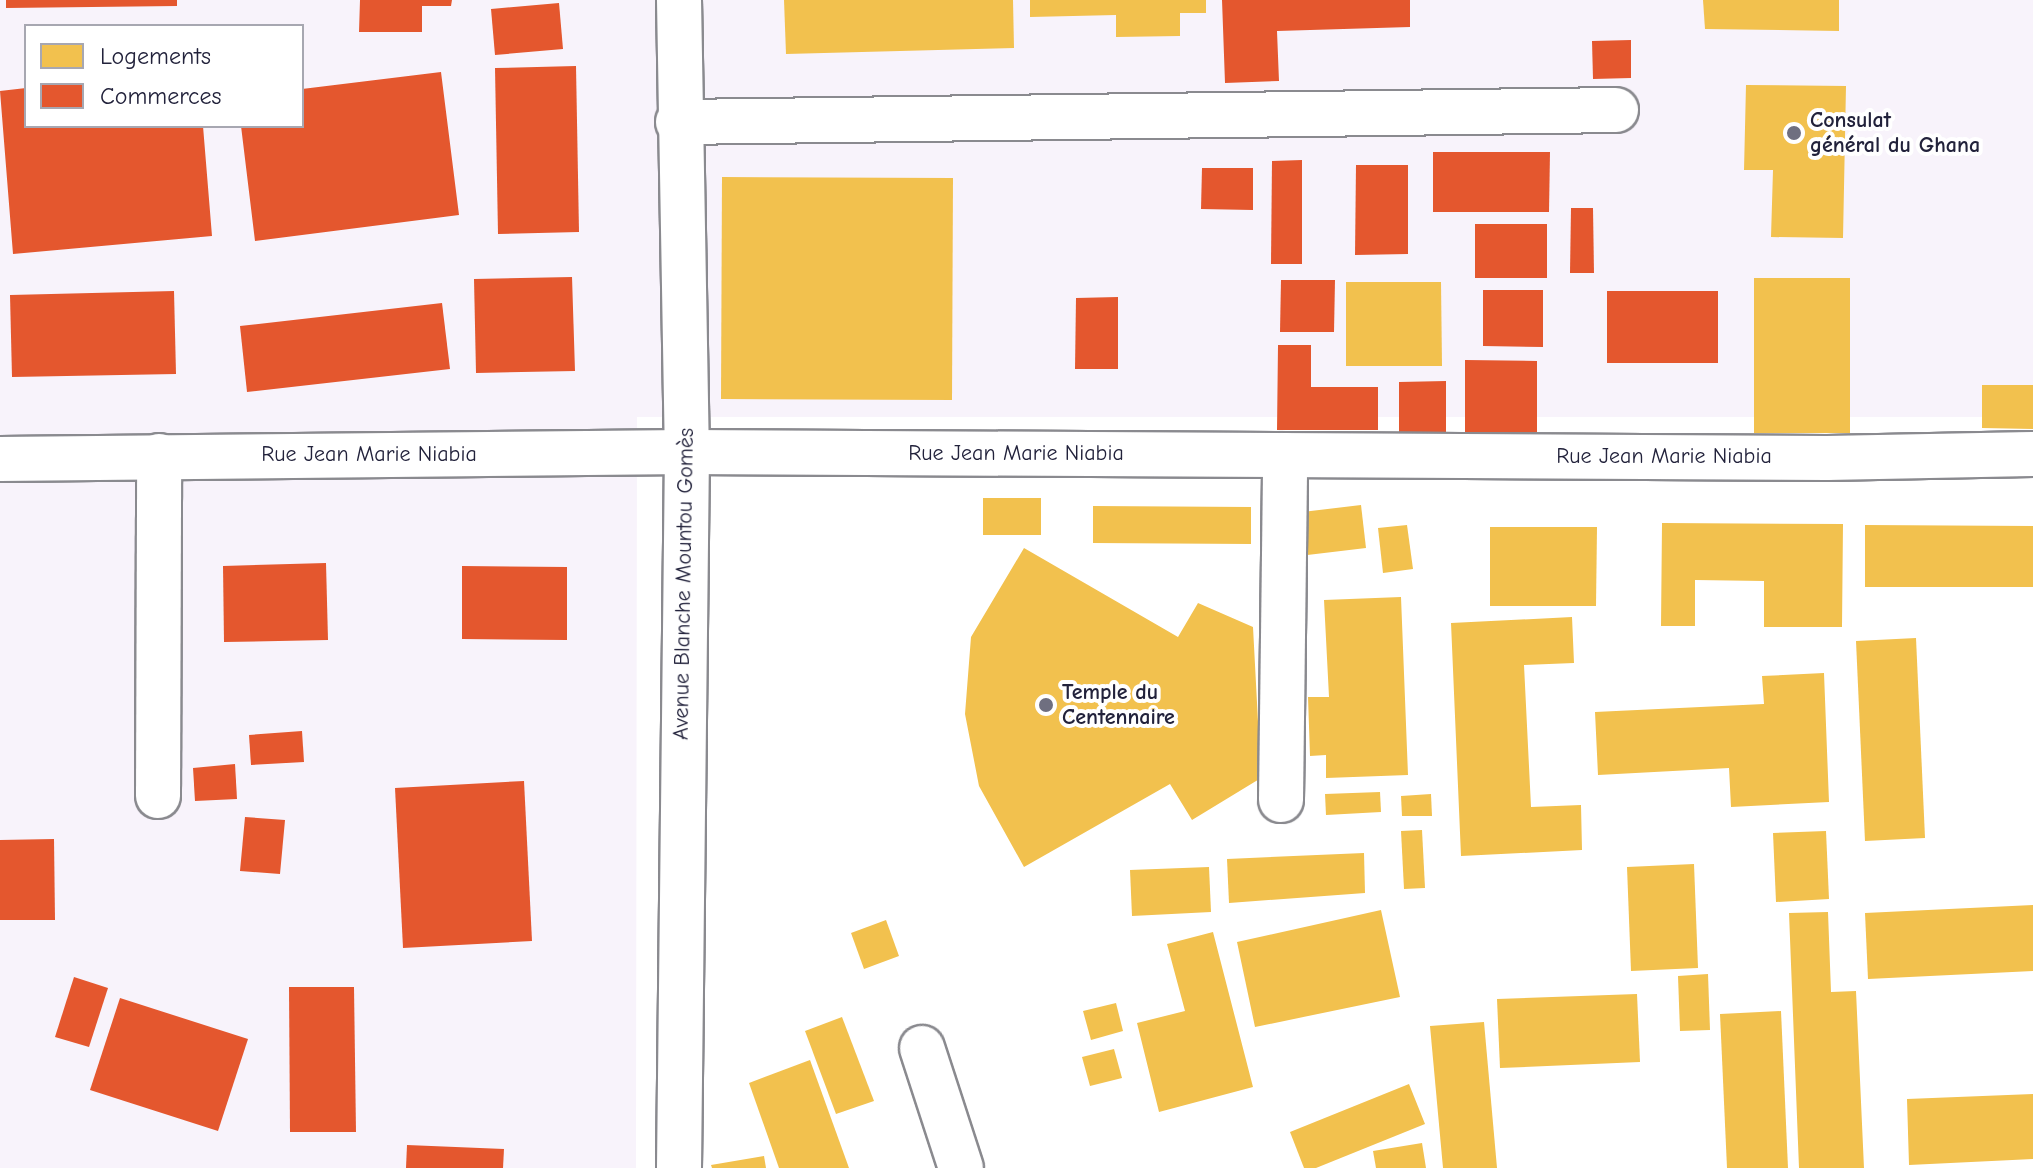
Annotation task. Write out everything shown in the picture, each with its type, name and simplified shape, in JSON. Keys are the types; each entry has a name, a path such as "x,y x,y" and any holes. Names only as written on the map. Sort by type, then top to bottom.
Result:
{"street":[{"name":"Avenue Blanche Mountou Gomès","path":"679,0 678,122 687,452 679,1168"},
{"path":"678,122 1616,110"},
{"name":"Rue Jean Marie Niabia","path":"0,459 687,452 2033,454"},
{"path":"1281,800 1285,455"},
{"path":"158,796 159,456"},
{"path":"922,1048 961,1168"}],"shaded area":[{"path":"0,0 2033,0 2033,417 637,417 636,1168 0,1168"}],"building: Logements":[{"path":"784,0 1013,0 1014,48 786,54"},
{"path":"1030,0 1206,0 1206,13 1180,13 1180,36 1116,37 1116,15 1030,17"},
{"path":"1703,0 1839,0 1839,31 1705,29"},
{"path":"1746,85 1846,86 1843,238 1771,237 1773,170 1744,170"},
{"path":"722,177 953,178 952,400 721,399"},
{"path":"1754,278 1850,278 1850,433 1754,433"},
{"path":"1346,282 1441,282 1442,366 1346,366"},
{"path":"1982,385 2033,385 2033,429 1982,428"},
{"path":"983,498 1041,498 1041,535 983,535"},
{"path":"1361,505 1366,548 1299,556 1294,513"},
{"path":"1093,506 1251,507 1251,544 1093,543"},
{"path":"1662,523 1843,524 1842,627 1764,627 1764,581 1695,580 1695,626 1661,626"},
{"path":"1407,525 1413,569 1383,573 1378,528"},
{"path":"1865,525 2033,526 2033,587 1865,587"},
{"path":"1490,527 1597,527 1596,606 1490,606"},
{"path":"1024,548 1178,637 1198,603 1253,627 1261,778 1192,820 1170,784 1024,867 979,786 965,714 971,637"},
{"path":"1401,597 1408,775 1326,778 1326,755 1310,756 1308,697 1329,697 1324,600"},
{"path":"1572,617 1574,663 1524,665 1531,807 1581,805 1582,850 1461,856 1451,623"},
{"path":"1916,638 1925,838 1865,841 1856,641"},
{"path":"1824,673 1829,802 1731,807 1729,768 1598,775 1595,712 1764,704 1762,676"},
{"path":"1380,792 1381,812 1326,815 1325,794"},
{"path":"1431,794 1432,816 1402,816 1401,796"},
{"path":"1422,830 1425,888 1404,889 1401,831"},
{"path":"1826,831 1829,899 1776,902 1773,833"},
{"path":"1364,853 1365,893 1229,903 1227,859"},
{"path":"1694,864 1698,968 1631,971 1627,867"},
{"path":"1209,867 1211,912 1132,916 1130,870"},
{"path":"2033,905 2033,971 1868,979 1865,913"},
{"path":"1381,910 1400,997 1255,1027 1237,942"},
{"path":"1828,912 1831,992 1856,991 1864,1168 1799,1168 1789,913"},
{"path":"886,920 899,956 864,969 851,933"},
{"path":"1213,932 1253,1087 1159,1112 1137,1023 1185,1011 1167,944"},
{"path":"1708,974 1710,1030 1680,1031 1678,976"},
{"path":"1637,994 1640,1062 1500,1068 1497,999"},
{"path":"1116,1003 1123,1031 1091,1040 1083,1011"},
{"path":"1781,1011 1788,1168 1727,1168 1720,1014"},
{"path":"842,1017 874,1101 836,1114 805,1031"},
{"path":"1484,1022 1497,1168 1443,1168 1430,1026"},
{"path":"1114,1049 1122,1078 1090,1086 1082,1057"},
{"path":"810,1060 849,1168 779,1168 749,1083"},
{"path":"1409,1084 1425,1124 1316,1168 1304,1168 1290,1132"},
{"path":"2033,1094 2033,1159 1909,1165 1907,1099"},
{"path":"1422,1143 1426,1168 1376,1168 1373,1151"},
{"path":"764,1156 766,1168 712,1168 711,1165"}],"building: Commerces":[{"path":"6,0 177,0 177,6 6,8"},
{"path":"360,0 452,0 451,6 422,6 422,32 359,32"},
{"path":"1222,0 1410,0 1410,27 1277,31 1279,81 1225,83"},
{"path":"559,3 563,49 495,55 491,9"},
{"path":"1631,40 1631,78 1593,79 1592,41"},
{"path":"576,66 579,232 498,234 495,68"},
{"path":"441,72 459,215 255,241 241,128 304,128 304,89"},
{"path":"24,88 24,128 203,128 212,236 13,254 0,91"},
{"path":"1433,152 1550,152 1549,212 1433,212"},
{"path":"1302,160 1302,264 1271,264 1272,161"},
{"path":"1356,165 1408,165 1408,254 1355,255"},
{"path":"1202,168 1253,168 1253,210 1201,209"},
{"path":"1571,208 1593,208 1594,273 1570,273"},
{"path":"1475,224 1547,224 1547,278 1475,278"},
{"path":"572,277 575,371 476,373 474,279"},
{"path":"1281,280 1335,280 1334,332 1280,332"},
{"path":"1483,290 1543,290 1543,347 1483,346"},
{"path":"174,291 176,374 12,377 10,295"},
{"path":"1607,291 1718,291 1718,363 1607,363"},
{"path":"1118,297 1118,369 1075,369 1076,298"},
{"path":"442,303 450,369 247,392 240,326"},
{"path":"1278,345 1311,345 1311,387 1378,387 1378,430 1277,430"},
{"path":"1465,360 1537,361 1537,434 1465,434"},
{"path":"1446,381 1446,434 1399,435 1399,382"},
{"path":"326,563 328,640 224,642 223,566"},
{"path":"462,566 567,567 567,640 462,639"},
{"path":"302,731 304,762 251,765 249,735"},
{"path":"235,764 237,799 195,801 193,768"},
{"path":"524,781 532,941 403,948 395,788"},
{"path":"245,817 285,820 280,874 240,871"},
{"path":"54,839 55,920 0,920 0,840"},
{"path":"74,977 108,988 89,1047 55,1037"},
{"path":"289,987 354,987 356,1132 290,1132"},
{"path":"120,998 248,1039 218,1131 90,1090"},
{"path":"407,1145 504,1149 503,1168 406,1168"}],"place":[{"name":"Consulat général du Ghana","path":"1794,133"},
{"name":"Temple du Centennaire","path":"1046,705"}]}
